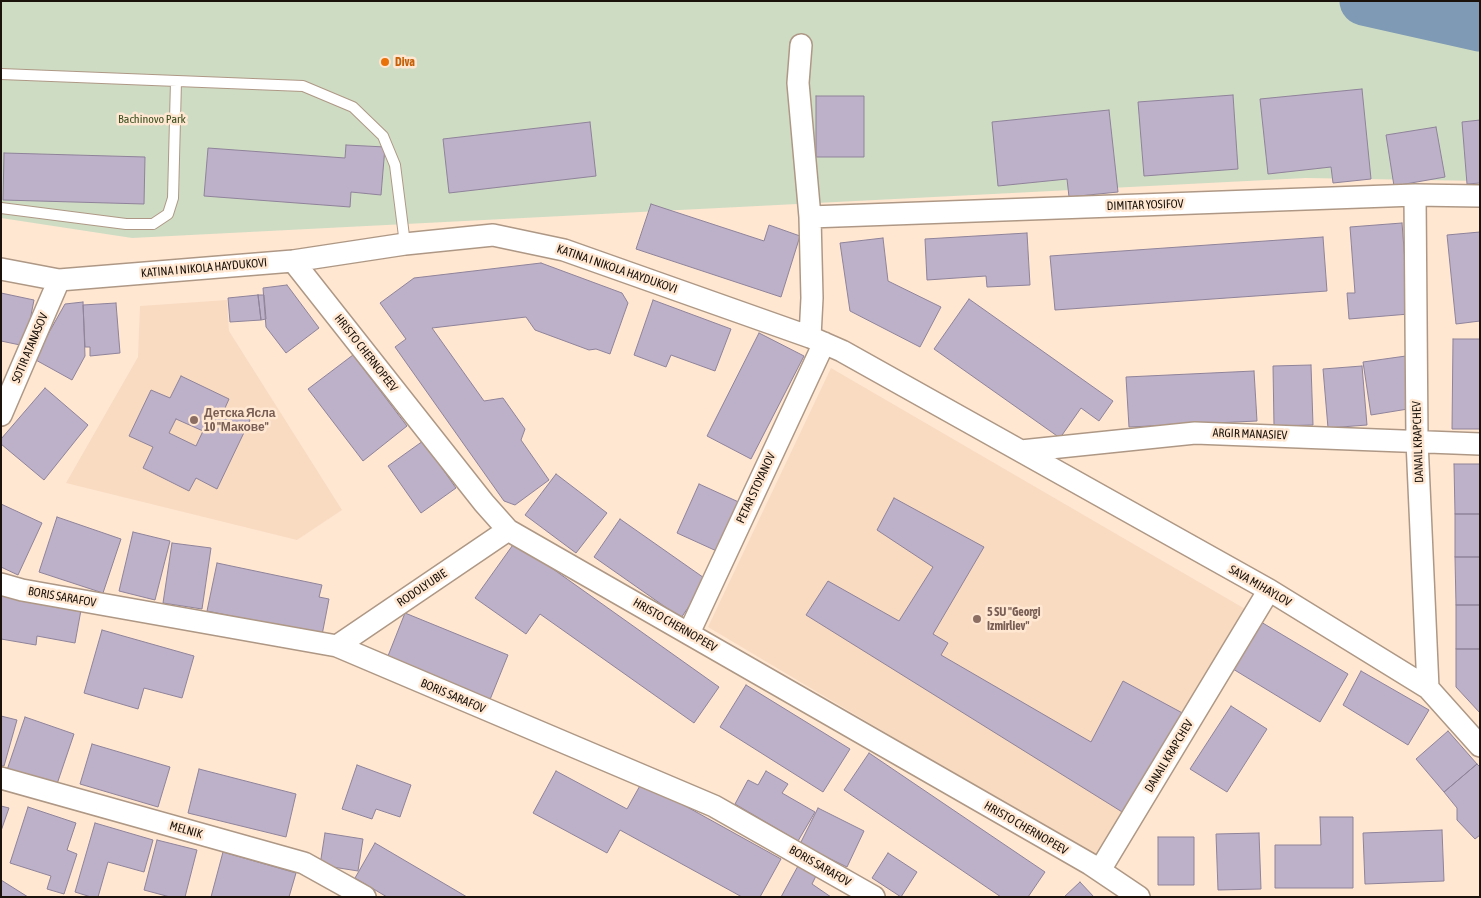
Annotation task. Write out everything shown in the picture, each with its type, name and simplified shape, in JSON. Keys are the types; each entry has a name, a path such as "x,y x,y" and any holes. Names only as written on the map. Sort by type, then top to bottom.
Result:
{"street":[{"path":"801,46 798,83 810,217 812,298 817,340"},
{"name":"DIMITAR YOSIFOV","path":"810,217 1415,195 1480,196"},
{"name":"DANAIL KRAPCHEV","path":"1415,195 1417,441 1428,688"},
{"name":"KATINA I NIKOLA HAYDUKOVI","path":"1,269 59,280 293,261 404,244 493,235 564,250 817,340 842,351 1021,451"},
{"name":"HRISTO CHERNOPEEV","path":"293,261 484,503 508,530 1100,870 1139,897"},
{"name":"SOTIR ATANASOV","path":"1,415 59,280"},
{"name":"PETAR STOYANOV","path":"689,633 817,340"},
{"name":"ARGIR MANASIEV","path":"1021,451 1195,432 1480,444"},
{"name":"SAVA MIHAYLOV","path":"1021,451 1269,590 1428,688 1480,746"},
{"name":"RODOLYUBIE","path":"337,646 508,530"},
{"name":"BORIS SARAFOV","path":"1,584 22,590 337,646 714,806 874,897"},
{"name":"DANAIL KRAPCHEV","path":"1100,870 1269,590"},
{"name":"MELNIK","path":"1,778 304,863 365,897"}],"lane":[{"path":"1,74 303,86 352,107 383,136 395,165 404,244"},
{"path":"1,208 126,224 153,224 168,214 173,198 176,81"}],"shaded area":[{"name":"Детска Ясла 10 \"Макове\"","path":"227,300 229,331 342,510 297,540 66,483 138,357 140,306"},
{"name":"5 SU \"Georgi Izmirliev\"","path":"831,368 1247,610 1101,861 708,627"}],"green space":[{"name":"Bachinovo Park","path":"1,1 1480,1 1480,181 1306,178 132,238 1,218"}],"building":[{"path":"1362,89 1371,179 1333,183 1331,167 1268,174 1260,99"},
{"path":"1233,95 1238,169 1144,176 1138,102"},
{"path":"816,96 864,96 864,157 816,157"},
{"path":"1109,110 1118,192 1069,197 1067,179 998,186 992,122"},
{"path":"1480,120 1480,183 1467,184 1462,122"},
{"path":"590,122 596,176 449,193 443,139"},
{"path":"1436,127 1445,177 1394,186 1386,135"},
{"path":"346,145 385,147 381,195 351,192 350,207 204,196 208,148 345,158"},
{"path":"4,153 145,157 144,204 3,200"},
{"path":"651,204 764,241 769,225 800,236 781,297 636,249"},
{"path":"1402,223 1409,314 1349,319 1347,293 1355,293 1350,227"},
{"path":"1480,232 1480,321 1456,324 1447,235"},
{"path":"1027,233 1030,285 987,287 986,276 927,280 925,239"},
{"path":"1323,237 1327,291 1055,310 1050,256"},
{"path":"883,238 888,281 941,307 920,347 850,311 840,243"},
{"path":"541,263 622,293 628,303 610,354 596,349 589,350 535,330 526,317 432,328 484,401 503,398 525,429 521,440 549,480 515,505 504,501 395,347 406,339 380,303 414,278"},
{"path":"287,285 319,328 286,353 266,327 263,288"},
{"path":"1,293 34,300 25,346 1,341"},
{"path":"258,295 261,320 230,322 228,298"},
{"path":"258,295 264,295 266,319 261,320"},
{"path":"969,299 1113,401 1099,421 1081,408 1060,438 934,349"},
{"path":"653,300 731,329 715,371 671,355 666,367 634,355"},
{"path":"83,302 85,356 72,380 34,359 65,304"},
{"path":"116,303 120,353 90,356 90,347 85,347 83,305"},
{"path":"759,333 804,356 751,459 707,436"},
{"path":"1453,339 1480,339 1480,429 1452,429"},
{"path":"353,355 407,426 363,461 308,389"},
{"path":"1406,356 1414,408 1371,415 1363,362"},
{"path":"1311,365 1313,425 1274,426 1273,366"},
{"path":"1362,366 1367,425 1328,428 1323,369"},
{"path":"1254,371 1257,421 1129,427 1126,377"},
{"path":"181,376 229,399 225,408 250,420 217,489 196,478 189,491 143,468 153,447 129,436 151,390 170,398","holes":["176,419 203,431 196,446 169,433"]},
{"path":"45,388 88,425 44,480 1,444 1,439"},
{"path":"423,441 456,488 421,513 388,466"},
{"path":"1454,464 1480,464 1480,514 1455,514"},
{"path":"556,474 607,513 576,553 525,515"},
{"path":"699,484 743,504 721,553 677,533"},
{"path":"894,498 984,547 933,634 948,643 941,655 1091,742 1123,681 1188,716 1127,815 806,615 828,581 899,621 933,567 877,530"},
{"path":"1,504 42,523 18,575 1,567"},
{"path":"1455,514 1480,514 1480,557 1455,557"},
{"path":"57,517 121,539 103,593 39,572"},
{"path":"620,519 707,580 681,618 594,557"},
{"path":"133,532 170,541 155,600 119,591"},
{"path":"515,542 719,687 694,723 540,614 526,634 475,598"},
{"path":"172,543 211,548 202,609 163,603"},
{"path":"1455,557 1480,557 1480,605 1456,605"},
{"path":"217,563 322,585 319,597 329,599 322,635 207,611"},
{"path":"1,595 81,610 75,643 37,636 36,645 1,639"},
{"path":"1456,605 1480,605 1480,649 1456,649"},
{"path":"405,613 508,655 489,702 386,661"},
{"path":"1261,622 1348,674 1320,722 1233,669"},
{"path":"102,630 194,656 182,698 144,688 138,709 84,693"},
{"path":"1456,649 1480,649 1480,713 1456,687"},
{"path":"1361,671 1429,710 1408,745 1343,705"},
{"path":"746,685 850,749 823,792 720,727"},
{"path":"1231,706 1267,729 1227,792 1190,769"},
{"path":"1,716 17,720 4,766 1,766"},
{"path":"25,717 74,734 56,787 7,770"},
{"path":"1448,731 1477,764 1444,792 1416,759"},
{"path":"92,744 170,767 158,807 80,784"},
{"path":"869,753 1045,872 1028,897 1001,897 844,790"},
{"path":"1477,764 1480,767 1480,835 1475,839 1457,820 1457,808 1444,792"},
{"path":"357,765 411,785 400,817 376,809 372,819 342,809"},
{"path":"199,769 296,794 286,837 188,813"},
{"path":"556,771 627,809 642,782 781,859 760,897 742,897 620,830 607,853 533,813"},
{"path":"766,771 788,784 782,793 815,812 798,841 735,804 748,780 758,785"},
{"path":"1,806 9,808 1,831"},
{"path":"28,807 76,823 67,850 77,854 64,894 47,889 51,876 10,863"},
{"path":"818,808 864,831 847,867 800,844"},
{"path":"1320,817 1353,817 1353,888 1275,888 1275,845 1321,845"},
{"path":"95,823 153,840 144,872 108,862 98,897 91,897 75,892"},
{"path":"1442,830 1444,881 1365,884 1363,833"},
{"path":"325,833 363,839 358,871 320,865"},
{"path":"1259,833 1261,889 1218,890 1216,834"},
{"path":"1158,837 1194,837 1194,885 1158,885"},
{"path":"157,840 197,850 185,897 170,897 144,890"},
{"path":"375,843 467,897 387,897 355,878"},
{"path":"223,852 296,873 289,897 211,897"},
{"path":"888,853 917,872 901,897 872,878"},
{"path":"798,866 816,876 812,884 831,897 781,897"},
{"path":"1,880 28,897 1,897"},
{"path":"1080,882 1094,897 1064,897"}],"waterway":[{"path":"1364,1 1480,27"}],"place":[{"name":"Diva","path":"385,62"},
{"name":"Детска Ясла 10 \"Макове\"","path":"194,420"},
{"name":"5 SU \"Georgi Izmirliev\"","path":"977,619"}]}
